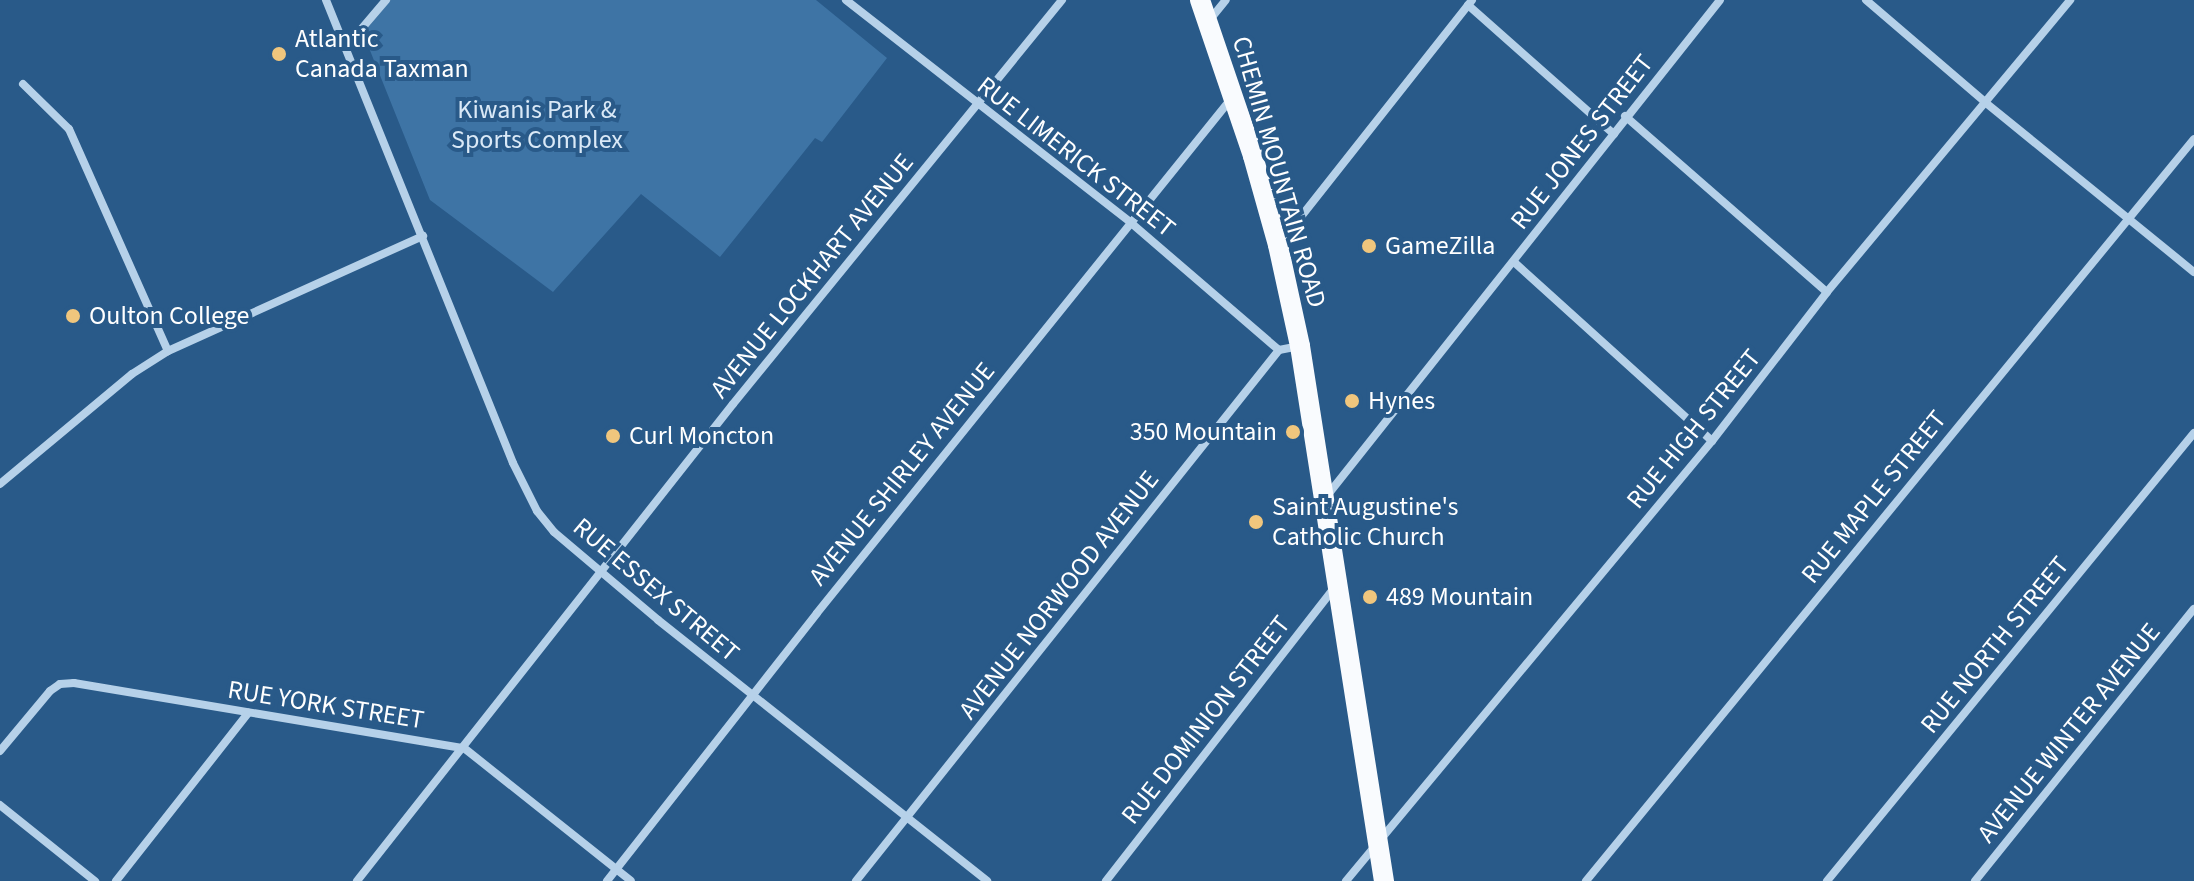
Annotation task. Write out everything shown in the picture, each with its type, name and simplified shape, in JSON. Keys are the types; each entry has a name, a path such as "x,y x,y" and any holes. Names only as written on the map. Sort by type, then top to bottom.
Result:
{"main road":[{"name":"CHEMIN MOUNTAIN ROAD","path":"1200,0 1278,245 1300,346 1384,881"}],"street":[{"name":"RUE ESSEX STREET","path":"326,0 513,463 537,511 554,532 753,696 987,881"},
{"path":"346,47 386,0"},
{"name":"RUE LIMERICK STREET","path":"846,0 1130,222 1279,350"},
{"name":"AVENUE LOCKHART AVENUE","path":"357,881 604,573 733,404 1062,0"},
{"path":"1208,23 1226,0"},
{"name":"RUE JONES STREET","path":"1326,497 1720,0"},
{"path":"1866,0 1986,103 2194,272"},
{"name":"RUE HIGH STREET","path":"1346,881 1712,441 1827,292 2070,0"},
{"path":"1278,245 1470,2 1614,134"},
{"path":"23,84 69,129 168,351"},
{"name":"AVENUE SHIRLEY AVENUE","path":"607,881 1130,222 1233,97"},
{"path":"1625,116 1827,292"},
{"name":"RUE MAPLE STREET","path":"1586,881 2194,139"},
{"path":"0,484 132,374 168,351 423,236"},
{"path":"1514,262 1712,441"},
{"path":"1279,350 1300,346"},
{"name":"AVENUE NORWOOD AVENUE","path":"856,881 1279,350"},
{"name":"RUE NORTH STREET","path":"1827,881 2194,433"},
{"name":"RUE DOMINION STREET","path":"1106,881 1338,583"},
{"name":"AVENUE WINTER AVENUE","path":"1975,881 2194,609"},
{"name":"RUE YORK STREET","path":"0,751 50,691 60,684 74,683 464,748 631,881"},
{"path":"116,881 248,713"},
{"path":"0,805 95,881"}],"green space":[{"name":"Kiwanis Park & Sports Complex","path":"391,0 816,0 887,58 822,142 815,138 720,257 641,194 553,292 430,200 367,43 365,31"}],"place":[{"name":"Atlantic Canada Taxman","path":"279,54"},
{"name":"GameZilla","path":"1369,246"},
{"name":"Oulton College","path":"73,316"},
{"name":"Hynes","path":"1352,401"},
{"name":"350 Mountain","path":"1293,432"},
{"name":"Curl Moncton","path":"613,436"},
{"name":"Saint Augustine's Catholic Church","path":"1256,522"},
{"name":"489 Mountain","path":"1370,597"}]}
